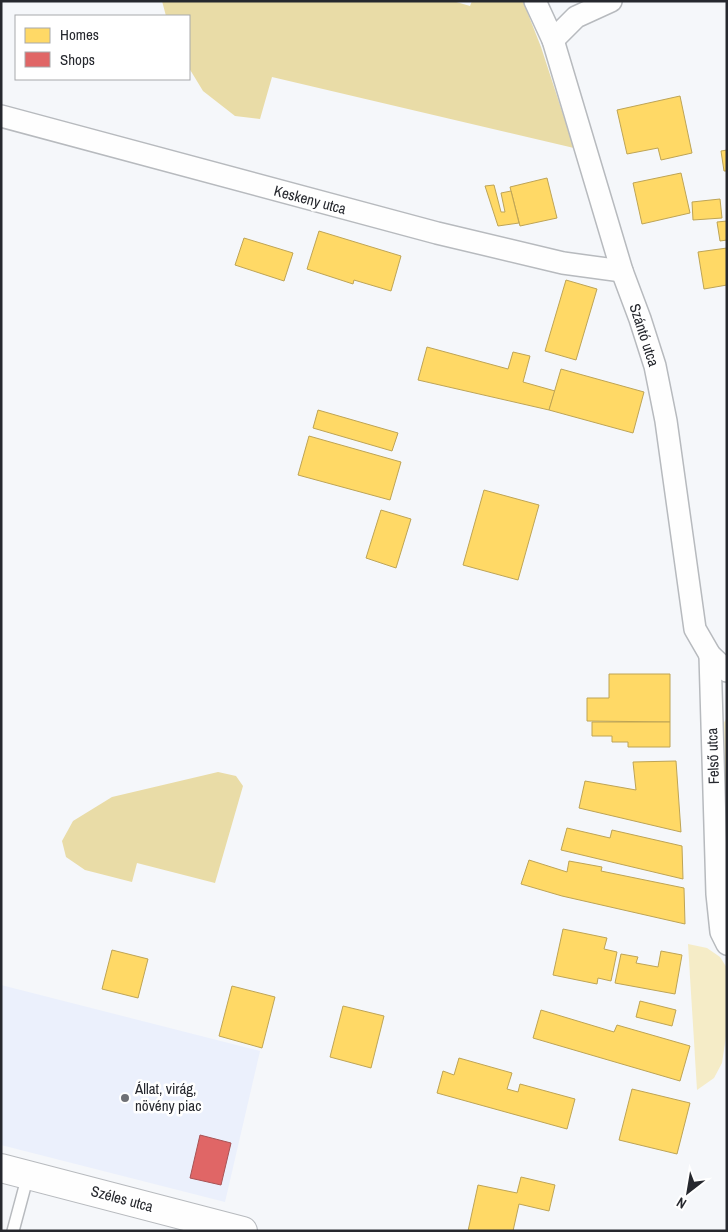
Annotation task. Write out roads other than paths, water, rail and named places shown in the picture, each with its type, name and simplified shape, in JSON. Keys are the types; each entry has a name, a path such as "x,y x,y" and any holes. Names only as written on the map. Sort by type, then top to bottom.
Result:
{"street":[{"name":"Szántó utca","path":"535,1 553,40 622,271 655,366 668,430 694,629 710,655 727,671"},
{"path":"553,40 576,17 612,1"},
{"name":"Keskeny utca","path":"1,116 437,233 563,263 622,271"},
{"name":"Felső utca","path":"710,655 717,894 721,932 727,944"},
{"name":"Széles utca","path":"1,1168 243,1231"}],"lane":[{"path":"13,1231 28,1174"}],"place":[{"name":"Állat, virág, növény piac","path":"125,1098"}]}
